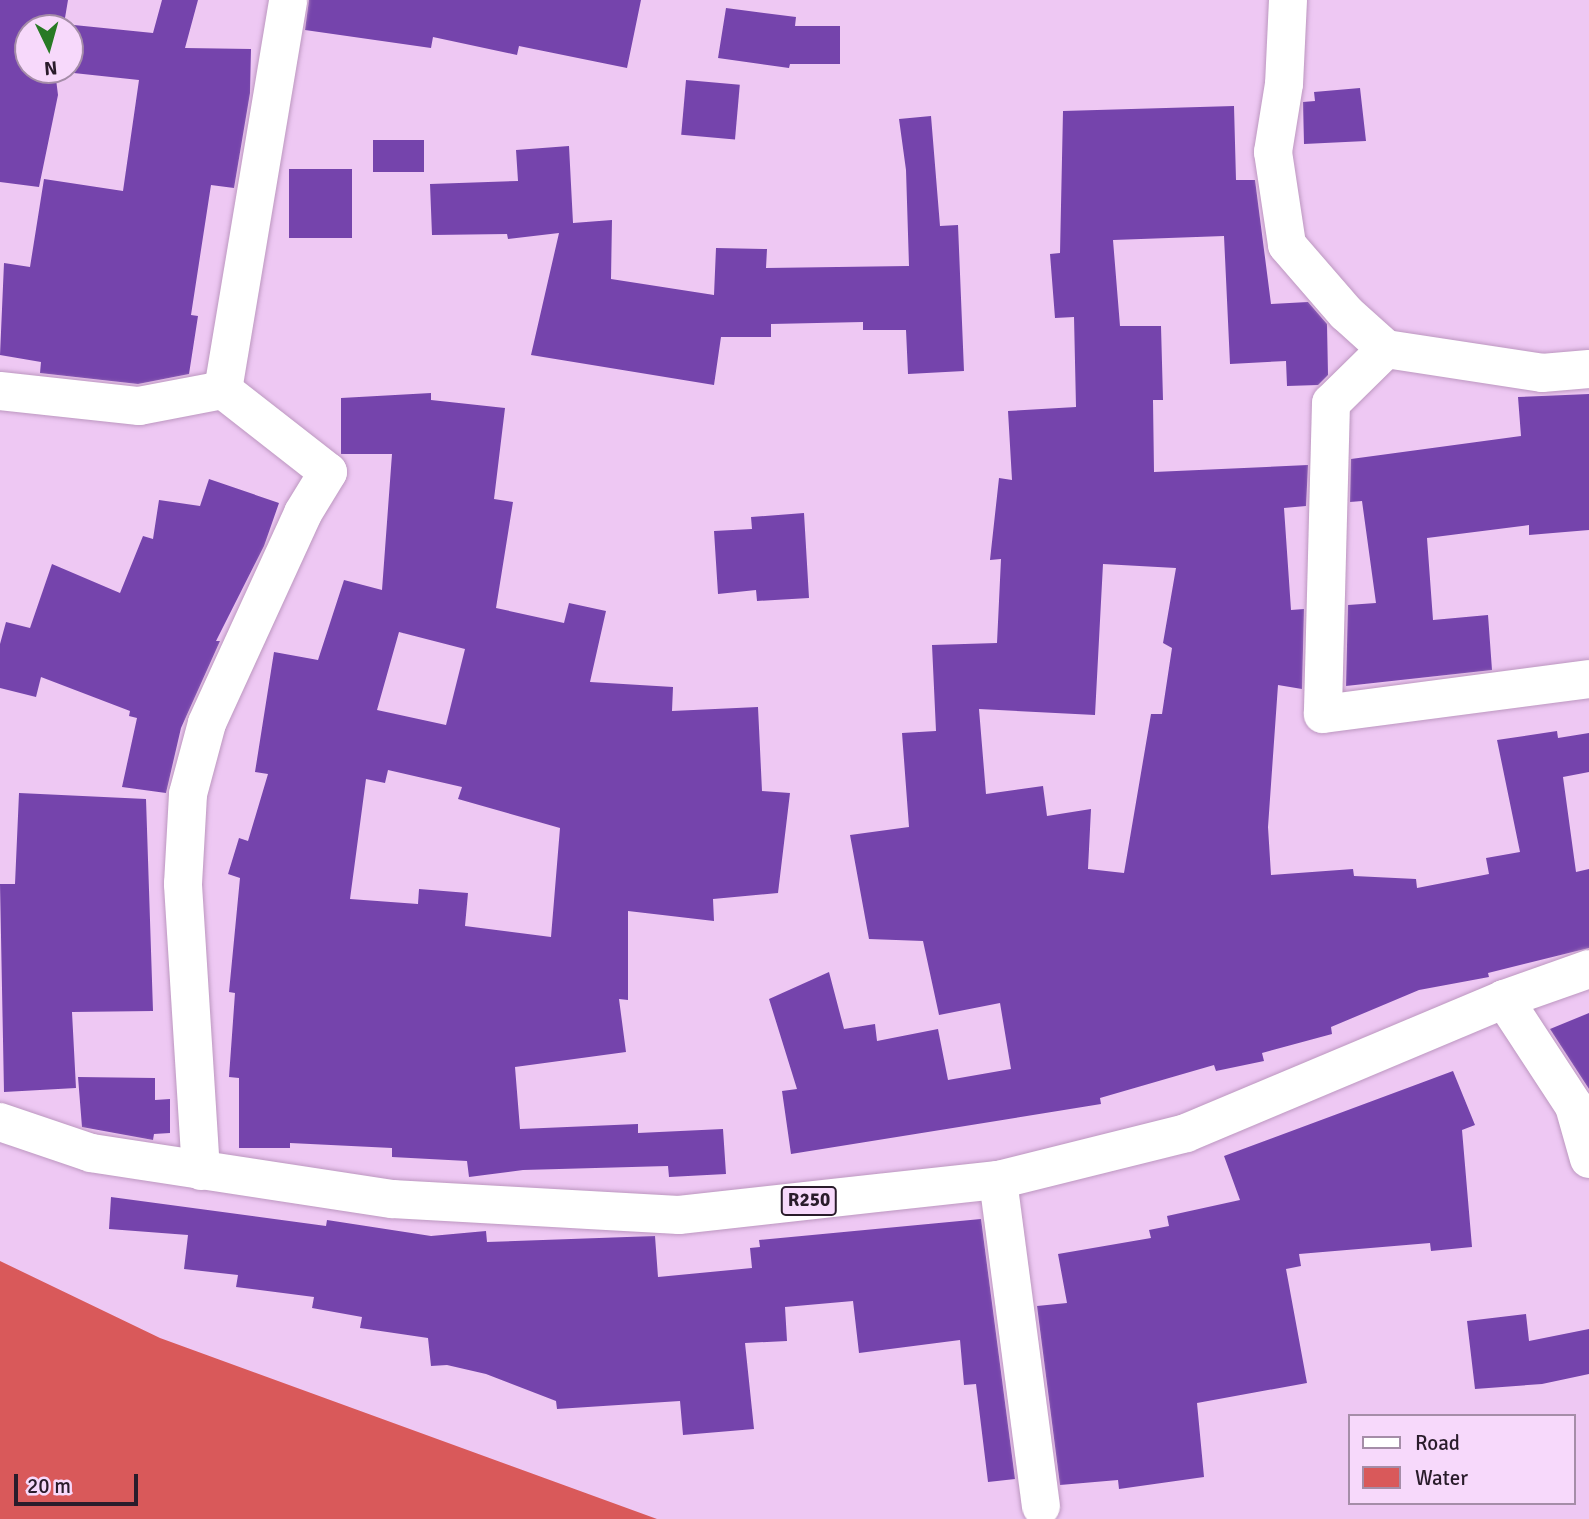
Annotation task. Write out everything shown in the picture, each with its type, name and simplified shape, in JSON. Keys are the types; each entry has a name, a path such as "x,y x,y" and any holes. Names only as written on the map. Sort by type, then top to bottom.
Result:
{"street":[{"path":"223,390 288,0"},
{"path":"1288,0 1284,84 1273,152 1287,245 1346,313 1386,348 1542,373 1589,369"},
{"path":"1386,348 1331,402 1323,715 1589,679"},
{"path":"0,391 139,405 223,390 328,472 303,513 207,723 188,794 183,884 201,1171"},
{"name":"R250","path":"0,1122 91,1153 392,1199 679,1214 999,1180 1186,1133 1504,999 1589,969"},
{"path":"1504,999 1573,1106 1589,1159"},
{"path":"999,1180 1041,1507"}],"water":[{"path":"0,1261 160,1338 657,1519 0,1519"}],"building":[{"path":"0,0 68,0 66,14 14,14 14,84 57,84 58,95 39,187 0,182"},
{"path":"162,0 198,0 185,48 251,49 250,93 234,188 211,185 191,315 198,316 189,374 138,384 40,373 41,362 0,355 4,263 30,267 44,179 123,191 139,80 84,74 84,26 153,33"},
{"path":"309,0 641,0 627,68 519,46 517,55 433,37 431,48 305,30"},
{"path":"726,8 796,17 795,26 840,26 840,64 790,64 789,68 718,58"},
{"path":"686,80 740,85 735,139 681,135"},
{"path":"1360,88 1366,141 1304,144 1303,102 1315,101 1314,92"},
{"path":"1234,106 1236,180 1255,180 1271,304 1308,302 1327,324 1328,375 1318,385 1287,386 1286,361 1230,364 1224,236 1113,240 1120,326 1161,326 1163,400 1153,400 1154,472 1308,465 1306,506 1284,508 1291,610 1304,609 1302,689 1278,685 1268,827 1271,875 1353,869 1354,876 1416,879 1417,888 1489,874 1486,858 1520,852 1497,740 1557,731 1558,738 1589,733 1589,772 1563,777 1576,872 1589,869 1589,948 1488,973 1489,977 1419,990 1331,1027 1332,1034 1262,1053 1264,1061 1216,1071 1214,1065 1100,1098 1101,1104 791,1154 782,1091 797,1089 769,999 829,972 844,1029 875,1024 877,1041 938,1029 948,1080 1011,1069 1000,1003 939,1015 923,941 869,939 850,835 909,827 902,733 936,731 932,645 997,643 1001,559 990,560 999,478 1012,480 1008,411 1076,407 1074,317 1055,318 1050,254 1060,253 1063,111","holes":["1103,564 1176,568 1163,643 1172,648 1162,714 1151,714 1124,873 1088,869 1091,809 1047,816 1043,786 986,794 979,709 1095,715"]},
{"path":"931,116 940,226 958,225 964,371 908,374 906,330 863,330 863,322 771,324 771,337 721,337 714,385 531,355 559,233 508,239 507,234 432,235 430,184 518,181 516,150 569,146 573,223 612,220 611,279 714,295 716,248 767,249 766,268 909,266 906,170 899,119"},
{"path":"373,140 424,140 424,172 373,172"},
{"path":"289,169 352,169 352,238 289,238"},
{"path":"431,393 431,400 505,408 494,499 513,502 496,608 564,623 569,603 606,611 590,682 673,687 672,711 758,707 762,791 790,793 778,893 713,899 714,921 628,911 628,1000 619,999 626,1052 515,1067 520,1129 638,1124 638,1133 723,1129 726,1174 669,1177 668,1166 523,1170 469,1177 467,1161 392,1157 392,1148 290,1143 290,1148 239,1148 239,1078 229,1077 235,993 229,992 240,878 228,874 239,838 248,841 268,774 255,772 274,652 318,660 344,580 382,590 392,454 341,454 341,398","holes":["399,632 465,649 446,725 377,710","388,770 462,787 458,799 560,828 551,937 465,926 468,893 419,889 418,904 350,899 366,779 385,783"]},
{"path":"1589,394 1589,530 1529,535 1529,525 1427,538 1433,620 1488,615 1492,670 1346,686 1348,605 1376,603 1362,501 1350,502 1351,459 1521,436 1518,397"},
{"path":"209,479 279,503 264,546 216,641 220,641 181,728 166,793 122,787 137,718 129,716 130,711 41,677 36,697 0,688 0,644 6,622 30,628 52,564 120,593 143,536 153,539 159,500 200,506"},
{"path":"804,513 809,598 757,601 756,590 718,594 714,531 752,529 751,517"},
{"path":"19,793 146,799 153,1011 72,1012 76,1088 4,1092 0,884 15,884"},
{"path":"1589,1013 1589,1089 1550,1029"},
{"path":"1453,1071 1475,1125 1462,1130 1472,1247 1431,1251 1430,1243 1299,1254 1301,1266 1286,1269 1307,1383 1197,1403 1204,1477 1119,1489 1118,1480 1060,1485 1037,1306 1067,1303 1058,1254 1151,1238 1149,1230 1169,1226 1167,1216 1240,1200 1224,1156"},
{"path":"78,1077 155,1078 155,1100 170,1099 170,1133 154,1134 153,1140 82,1127"},
{"path":"111,1197 326,1226 327,1220 431,1236 486,1231 487,1242 655,1236 658,1277 752,1268 750,1248 760,1247 759,1240 981,1219 1015,1479 988,1482 976,1384 964,1385 960,1340 859,1353 853,1301 785,1307 787,1341 745,1343 754,1429 683,1435 680,1401 557,1409 556,1401 486,1374 447,1365 431,1366 428,1338 360,1328 362,1317 312,1308 314,1297 236,1287 238,1275 184,1269 188,1235 109,1229"},
{"path":"1526,1314 1529,1341 1589,1329 1589,1374 1542,1384 1475,1389 1467,1321"}]}
